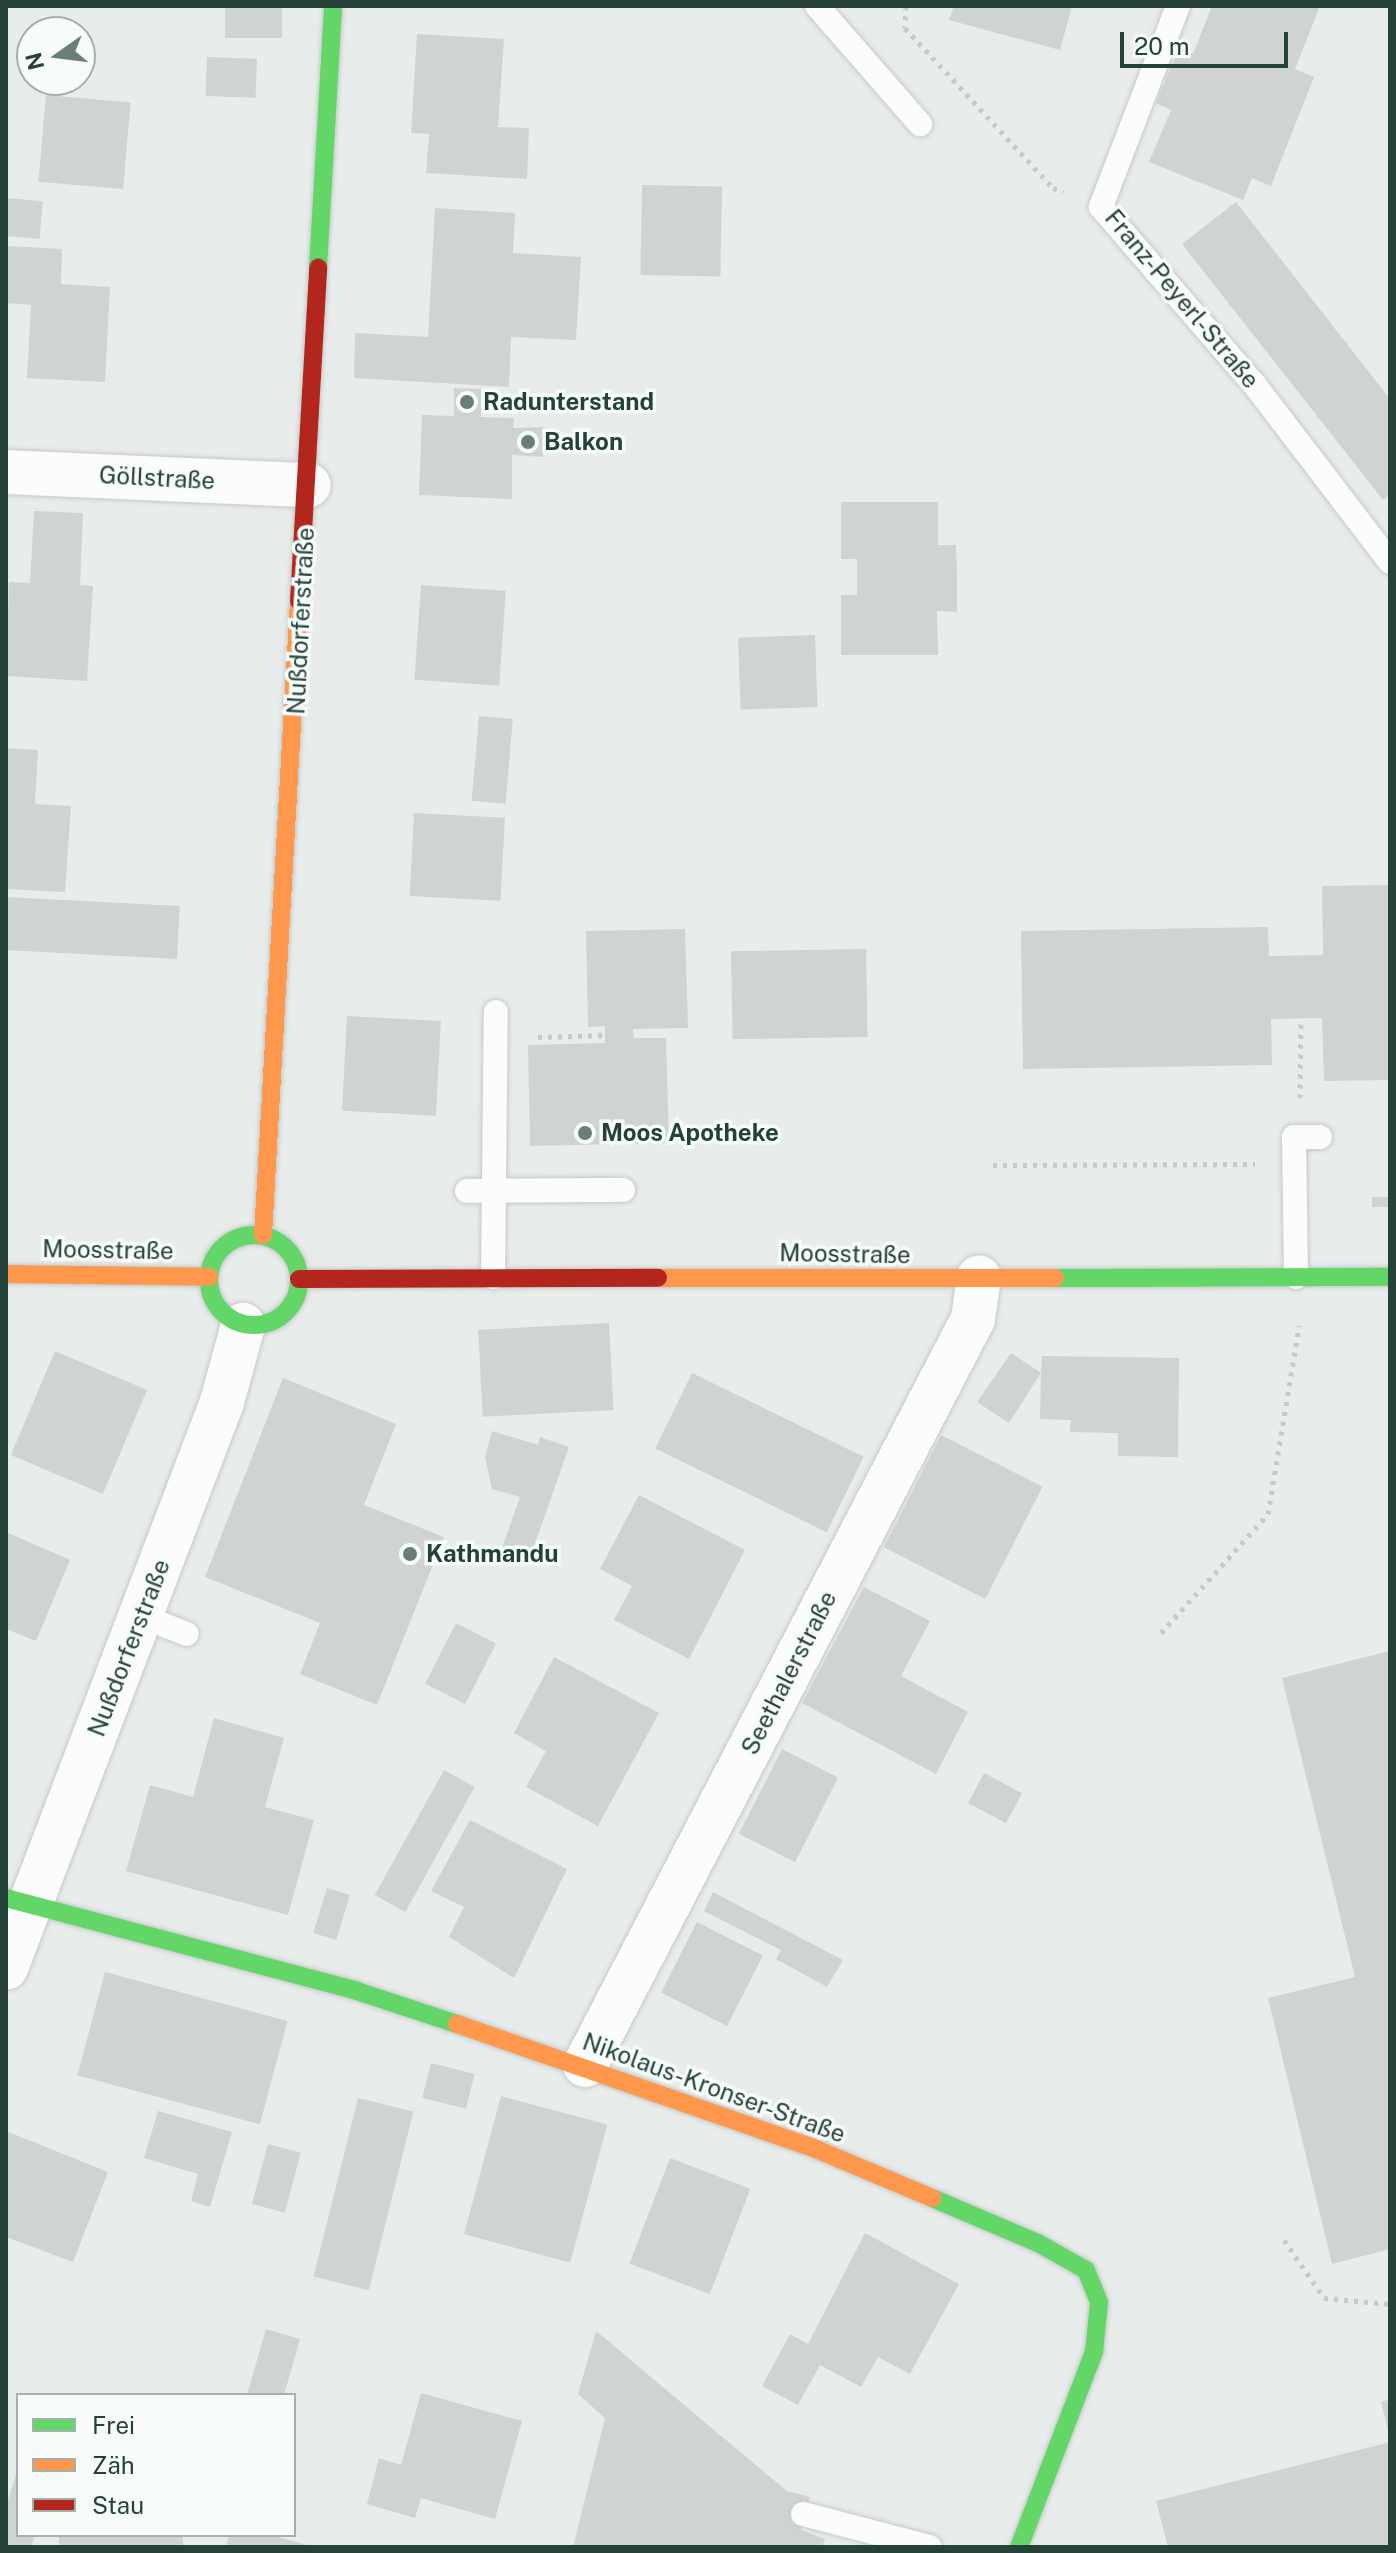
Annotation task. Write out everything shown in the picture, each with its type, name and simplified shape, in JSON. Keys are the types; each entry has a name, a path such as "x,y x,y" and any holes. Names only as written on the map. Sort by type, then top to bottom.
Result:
{"street":[{"name":"Nußdorferstraße","path":"263,1235 309,485 333,6"},
{"name":"Göllstraße","path":"6,472 309,485"},
{"path":"263,1235 279,1242 294,1258 299,1279 292,1306 271,1323 243,1325 225,1316 212,1299 209,1277 215,1255 234,1239 263,1235"},
{"name":"Moosstraße","path":"6,1274 209,1277"},
{"name":"Seethalerstraße","path":"585,2065 973,1319 979,1277"},
{"name":"Moosstraße","path":"299,1279 1390,1277"},
{"name":"Nußdorferstraße","path":"6,1968 19,1900 141,1616 222,1402 243,1325"},
{"name":"Nikolaus-Kronser-Straße","path":"19,1900 357,1991 585,2065 818,2150 1038,2243 1086,2270 1099,2303 1094,2352 1019,2547"}],"lane":[{"path":"817,6 920,124"},
{"name":"Franz-Peyerl-Straße","path":"1178,6 1101,207 1254,384 1390,562"},
{"path":"493,1277 496,1012"},
{"path":"1296,1277 1294,1137 1320,1137"},
{"path":"467,1191 623,1190"},
{"path":"141,1616 187,1634"},
{"path":"803,2514 930,2547"}],"path":[{"path":"906,6 905,28 1053,188 1101,207"},
{"path":"993,1165 1267,1164 1294,1137 1301,1090 1301,1019"},
{"path":"1161,1633 1268,1514 1300,1342 1296,1277"},
{"path":"1284,2240 1324,2298 1390,2304"}],"building":[{"path":"225,6 282,6 282,38 225,38"},
{"path":"954,6 1072,6 1060,50 949,20"},
{"path":"1212,6 1320,6 1295,69 1314,77 1271,186 1252,178 1243,200 1149,162 1171,110 1156,103 1179,48 1193,54"},
{"path":"417,34 504,39 498,127 529,128 527,179 426,173 429,134 411,133"},
{"path":"207,57 257,59 256,98 206,96"},
{"path":"46,96 131,102 123,189 38,182"},
{"path":"642,185 722,186 720,276 640,275"},
{"path":"6,198 43,201 40,239 6,236"},
{"path":"1236,202 1390,399 1390,494 1383,500 1182,244"},
{"path":"435,208 515,213 513,253 581,257 576,340 511,337 509,387 354,378 355,333 428,337"},
{"path":"6,246 62,249 61,284 110,287 105,382 27,378 31,305 6,303"},
{"path":"454,388 481,389 481,417 514,418 513,428 545,427 543,457 512,455 512,499 419,495 422,415 454,416"},
{"path":"841,502 938,502 938,545 956,545 957,612 937,611 938,655 841,655 841,595 857,595 857,559 841,559"},
{"path":"34,511 83,513 80,585 93,586 87,681 6,676 9,582 30,583"},
{"path":"421,585 506,591 499,686 414,680"},
{"path":"815,635 818,707 741,710 738,638"},
{"path":"479,716 513,719 505,804 472,801"},
{"path":"6,748 38,750 35,804 71,806 65,892 6,889"},
{"path":"414,813 505,818 501,901 410,896"},
{"path":"1390,885 1390,1080 1324,1081 1322,1018 1271,1019 1272,1065 1023,1069 1021,931 1268,927 1269,956 1323,955 1322,886"},
{"path":"6,897 180,906 177,959 6,950"},
{"path":"685,929 688,1028 633,1029 634,1038 666,1038 669,1143 530,1146 528,1045 605,1043 605,1026 588,1027 586,931"},
{"path":"866,949 868,1037 733,1039 731,951"},
{"path":"347,1016 441,1021 436,1116 342,1111"},
{"path":"1372,1197 1390,1197 1390,1207 1372,1207"},
{"path":"609,1323 614,1410 483,1417 478,1330"},
{"path":"55,1351 147,1390 103,1494 11,1455"},
{"path":"1011,1353 1041,1373 1009,1423 977,1402"},
{"path":"1042,1356 1179,1358 1178,1457 1118,1456 1118,1433 1070,1432 1071,1420 1040,1419"},
{"path":"692,1373 864,1457 827,1532 655,1448"},
{"path":"283,1378 396,1424 364,1505 444,1537 377,1705 300,1674 320,1623 205,1577"},
{"path":"492,1431 538,1445 540,1437 569,1447 530,1558 502,1548 520,1497 492,1489 485,1457"},
{"path":"941,1435 1043,1487 985,1599 884,1547"},
{"path":"639,1495 745,1550 689,1659 614,1620 632,1586 600,1569"},
{"path":"6,1532 70,1560 36,1641 6,1629"},
{"path":"864,1587 930,1621 901,1676 968,1712 936,1774 802,1703"},
{"path":"456,1623 496,1643 465,1704 425,1684"},
{"path":"1390,1651 1390,2249 1332,2264 1268,1998 1355,1977 1282,1678"},
{"path":"554,1657 659,1713 598,1826 526,1787 546,1751 514,1733"},
{"path":"214,1718 284,1738 265,1807 314,1820 288,1915 126,1871 150,1785 193,1797"},
{"path":"782,1749 838,1778 795,1862 739,1834"},
{"path":"444,1770 475,1787 405,1912 375,1895"},
{"path":"984,1773 1022,1793 1006,1823 968,1803"},
{"path":"470,1820 567,1869 514,1978 449,1937 464,1907 431,1891"},
{"path":"327,1888 350,1895 336,1940 313,1933"},
{"path":"713,1892 843,1960 827,1987 776,1959 781,1950 704,1911"},
{"path":"697,1922 763,1956 727,2026 661,1992"},
{"path":"105,1972 288,2021 260,2124 77,2075"},
{"path":"431,2063 475,2074 466,2109 422,2098"},
{"path":"501,2096 607,2124 570,2263 464,2234"},
{"path":"358,2098 413,2112 369,2290 313,2277"},
{"path":"158,2111 232,2132 210,2207 191,2201 198,2174 144,2158"},
{"path":"6,2131 108,2172 73,2262 6,2237"},
{"path":"268,2144 301,2153 285,2213 252,2204"},
{"path":"670,2158 750,2189 710,2294 630,2263"},
{"path":"865,2233 959,2284 910,2374 878,2357 861,2387 820,2365 798,2405 762,2386 790,2334 808,2344"},
{"path":"266,2329 300,2339 285,2393 248,2393"},
{"path":"596,2331 787,2491 810,2497 801,2530 825,2539 822,2547 573,2547 605,2418 578,2394"},
{"path":"421,2393 522,2421 495,2519 421,2498 415,2518 367,2504 379,2458 401,2465"},
{"path":"1390,2399 1390,2434 1389,2434 1381,2402"},
{"path":"1390,2442 1390,2547 1168,2547 1156,2501"},
{"path":"16,2474 16,2537 34,2537 31,2547 6,2547 6,2506"},
{"path":"59,2537 183,2537 183,2547 59,2547"},
{"path":"228,2537 278,2537 314,2547 226,2547"}],"traffic: fast":[{"path":"318,268 333,6"},
{"path":"254,1235 271,1239 286,1248 295,1263 299,1280 295,1297 286,1312 271,1321 254,1325 237,1321 222,1312 213,1297 209,1280 213,1263 222,1248 237,1239 254,1235"},
{"path":"1055,1278 1390,1277"},
{"path":"6,1898 357,1991 457,2024"},
{"path":"932,2198 1038,2243 1086,2270 1099,2303 1094,2352 1019,2547"}],"traffic: slow":[{"path":"263,1235 299,601"},
{"path":"6,1274 209,1277"},
{"path":"658,1278 1055,1278"},
{"path":"457,2024 818,2150 932,2198"}],"traffic: jam":[{"path":"299,601 318,268"},
{"path":"299,1279 658,1278"}],"place":[{"name":"Radunterstand","path":"467,402"},
{"name":"Balkon","path":"528,442"},
{"name":"Moos Apotheke","path":"585,1133"},
{"name":"Kathmandu","path":"410,1554"}]}
